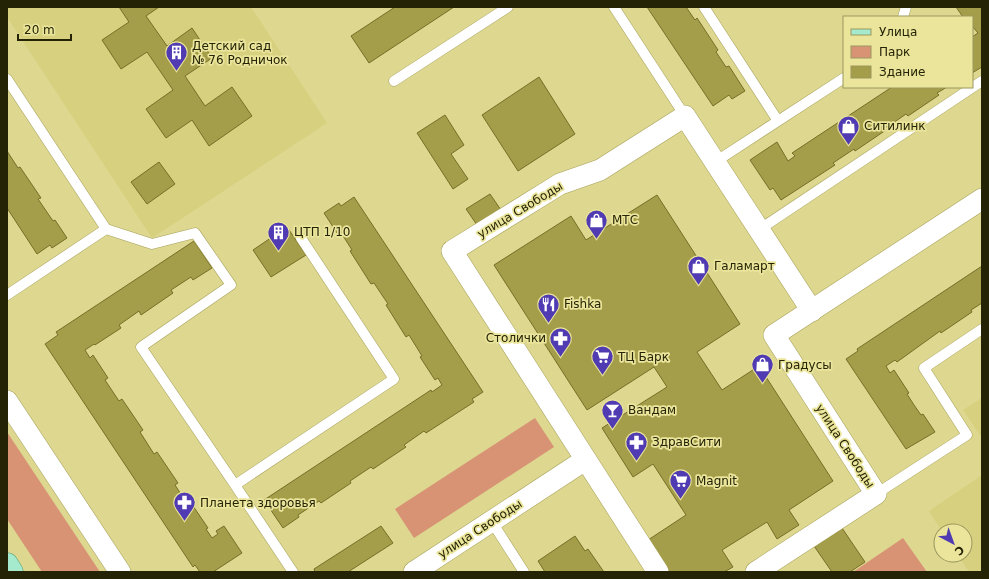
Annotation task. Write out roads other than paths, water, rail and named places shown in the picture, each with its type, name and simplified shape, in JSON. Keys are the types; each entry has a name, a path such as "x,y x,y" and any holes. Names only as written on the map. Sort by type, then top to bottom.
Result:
{"main road":[{"path":"7,564 12,572"}],"street":[{"path":"685,116 812,311"},
{"name":"улица Свободы","path":"658,572 452,251 560,184 600,170 685,116"},
{"name":"улица Свободы","path":"756,572 876,494 774,335 982,199"},
{"path":"7,401 120,572"},
{"name":"улица Свободы","path":"414,572 585,460"}],"lane":[{"path":"394,81 508,7"},
{"path":"614,7 685,116"},
{"path":"704,7 778,121"},
{"path":"7,79 106,229 152,244 194,233 231,285 141,346 293,572"},
{"path":"715,162 843,79"},
{"path":"973,87 982,81"},
{"path":"760,229 972,88"},
{"path":"7,295 106,229"},
{"path":"235,485 394,379 301,238"},
{"path":"876,494 967,435 924,368 982,329"},
{"path":"492,522 524,572"}],"place":[{"name":"Детский сад № 76 Родничок","path":"176,72"},
{"name":"Ситилинк","path":"849,146"},
{"name":"МТС","path":"596,240"},
{"name":"ЦТП 1/10","path":"279,252"},
{"name":"Галамарт","path":"698,286"},
{"name":"Fishka","path":"549,324"},
{"name":"Столички","path":"561,358"},
{"name":"ТЦ Барк","path":"603,376"},
{"name":"Градусы","path":"762,384"},
{"name":"Вандам","path":"613,430"},
{"name":"ЗдравСити","path":"636,462"},
{"name":"Magnit","path":"681,500"},
{"name":"Планета здоровья","path":"185,522"}]}
